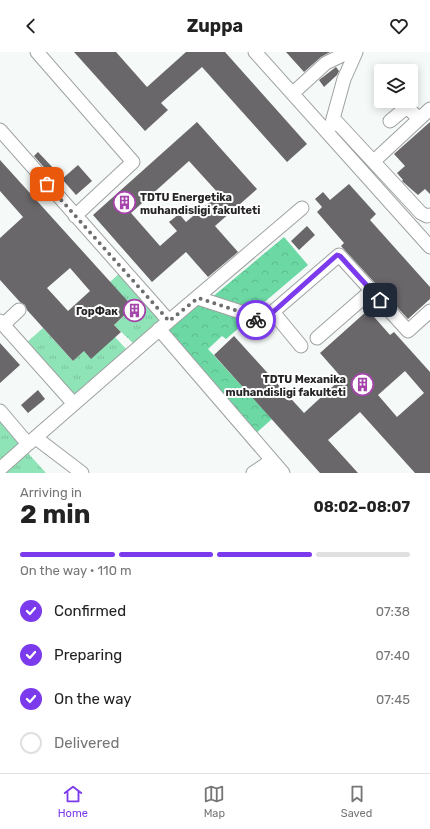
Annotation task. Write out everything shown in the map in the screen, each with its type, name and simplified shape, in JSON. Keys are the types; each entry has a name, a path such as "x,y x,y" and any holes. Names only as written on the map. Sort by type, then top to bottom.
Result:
{"lane":[{"path":"37,52 133,162 75,216"},
{"path":"256,52 430,246"},
{"path":"293,93 326,63 349,52"},
{"path":"329,134 344,79 356,52"},
{"path":"390,122 407,107 419,119"},
{"path":"374,161 430,109"},
{"path":"333,118 421,213 427,216 430,215"},
{"path":"0,130 75,216 283,473"},
{"path":"0,470 164,325 198,298 302,208"},
{"path":"198,298 250,315 259,322 263,321 337,255 340,256 408,331 428,318"},
{"path":"317,338 371,290"},
{"path":"19,310 2,323 74,404"},
{"path":"273,312 301,346"},
{"path":"0,411 32,441 82,473"},
{"path":"253,473 265,465 274,473"}],"green space":[{"path":"284,237 308,265 254,311 211,298"},
{"path":"122,271 164,318 135,345 114,325 131,310 135,314 137,312 110,282"},
{"path":"199,303 241,316 246,322 226,339 222,336 208,349 272,419 255,434 166,332"},
{"path":"43,328 73,361 84,351 115,337 127,350 75,398 25,344"},
{"path":"0,422 20,445 0,463"},
{"path":"27,452 46,473 4,473"}],"building":[{"path":"74,52 116,52 147,87 186,52 225,52 307,144 287,162 202,67 161,103 168,110 145,131"},
{"path":"286,52 330,52 321,57 304,72"},
{"path":"336,67 339,71 337,75 324,87 319,80"},
{"name":"TDTU Energetika muhandisligi fakulteti","path":"197,122 257,189 215,226 238,252 208,277 186,252 152,282 93,215","holes":["189,161 219,194 186,222 179,214 169,222 177,231 160,246 131,213"]},
{"path":"430,122 430,194 425,189 418,195 402,181 403,180 397,173 405,166 394,154"},
{"path":"38,152 55,170 50,174 34,156"},
{"path":"0,160 133,307 114,325 121,332 91,359 84,351 73,361 27,310 25,305 20,302 0,280 0,238 23,217 0,191","holes":["70,268 90,291 68,311 47,288"]},
{"path":"78,165 92,181 76,195 62,179"},
{"path":"349,184 376,214 370,220 430,287 430,299 408,319 341,246 344,243 317,212 322,207 315,199 323,192 330,200"},
{"path":"307,226 315,235 299,250 291,241"},
{"name":"TDTU Mexanika muhandisligi fakulteti","path":"368,310 390,335 394,332 430,372 430,473 415,473 360,412 328,440 358,473 320,473 214,355 234,336 304,413 342,378 320,353","holes":["405,371 424,393 397,417 378,395"]},
{"path":"0,343 20,365 0,383"},
{"path":"38,390 45,399 28,413 21,405"}],"way so far":[{"path":"47,184 169,321 198,298 250,315 256,320"}],"place":[{"name":"TDTU Energetika muhandisligi fakulteti","path":"124,203"},
{"name":"ГорФак","path":"134,311"},
{"name":"TDTU Mexanika muhandisligi fakulteti","path":"362,385"}],"route":[{"path":"256,320 259,322 263,321 337,255 340,256 380,300"}]}
